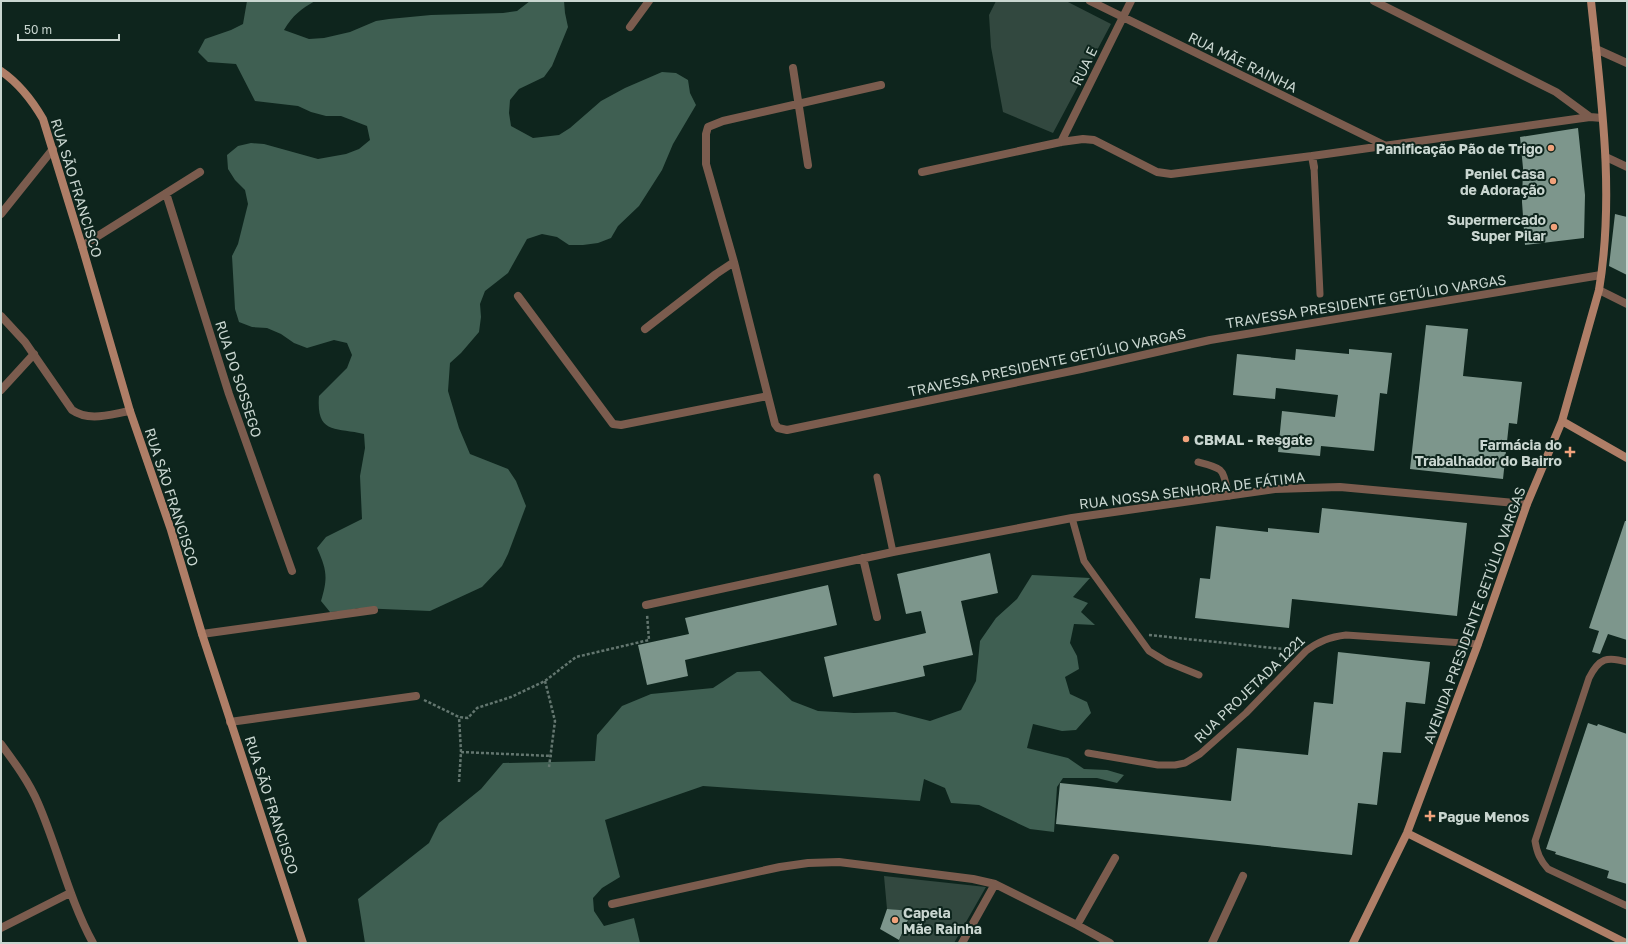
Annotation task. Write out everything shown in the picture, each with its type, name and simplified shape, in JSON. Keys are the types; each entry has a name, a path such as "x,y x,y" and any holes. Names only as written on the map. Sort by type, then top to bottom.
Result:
{"street":[{"path":"630,27 649,1"},
{"name":"RUA MÃE RAINHA","path":"1090,1 1384,145"},
{"name":"RUA E","path":"1061,142 1130,1"},
{"path":"1374,1 1556,92 1590,117"},
{"name":"AVENIDA PRESIDENTE GETÚLIO VARGAS","path":"1353,943 1407,833 1478,644 1527,504 1562,421 1598,290 1601,275 1606,196 1606,157 1591,1"},
{"path":"1596,49 1627,63"},
{"path":"793,68 808,165"},
{"name":"RUA SÃO FRANCISCO","path":"1,71 14,80 33,102 43,119 130,411 171,530 230,722 303,943"},
{"path":"798,105 881,85"},
{"name":"TRAVESSA PRESIDENTE GETÚLIO VARGAS","path":"798,105 723,121 708,127 706,134 706,164 734,262 775,424 778,428 787,430 1081,369 1210,340 1601,275"},
{"path":"922,172 1061,142 1083,139 1094,140 1157,172 1171,174 1590,117 1602,118"},
{"path":"1,214 53,149"},
{"path":"1312,156 1314,167"},
{"path":"1606,157 1627,167"},
{"path":"82,246 200,172"},
{"name":"RUA DO SOSSEGO","path":"166,193 229,394 292,571"},
{"path":"645,329 716,274 734,262"},
{"path":"1598,290 1627,304"},
{"path":"518,296 612,424 621,425 768,396"},
{"path":"1,316 14,328 34,354 72,410 78,414 88,416 130,411"},
{"path":"1,390 34,354"},
{"path":"1562,421 1627,458"},
{"name":"RUA NOSSA SENHORA DE FÁTIMA","path":"646,605 863,558 1072,518 1275,489 1340,487 1527,504"},
{"path":"863,558 877,617"},
{"path":"202,634 374,610"},
{"path":"230,722 416,696"},
{"path":"1,744 21,771 38,802 60,859 70,893 93,943"},
{"path":"1407,833 1626,943"},
{"path":"1077,925 1114,858"},
{"path":"612,904 808,863 847,863 973,878 995,884 1110,943"},
{"path":"1212,943 1243,876"},
{"path":"962,943 995,884"},
{"path":"1,928 70,893"}],"lane":[{"path":"1314,167 1320,294"},
{"path":"1198,462 1217,467 1221,470 1229,496"},
{"path":"877,477 893,552"},
{"path":"1072,518 1084,562 1149,651 1167,662 1199,675"},
{"name":"RUA PROJETADA 1221","path":"1088,753 1158,765 1175,766 1185,763 1200,754 1246,713 1306,651 1316,643 1329,638 1346,635 1478,644"},
{"path":"1627,662 1614,658 1606,660 1593,669 1535,841 1540,860 1548,870 1627,906"}],"path":[{"path":"416,696 459,717 468,718 477,708 511,697 545,681 576,657 649,640 646,605"},
{"path":"1137,635 1164,636 1306,651"},
{"path":"545,681 555,721 552,756 549,767"},
{"path":"459,717 461,752 459,782"},
{"path":"461,752 552,756"}],"green space":[{"path":"247,1 315,1 298,13 284,30 309,39 324,38 350,32 376,21 389,19 431,15 503,13 517,11 530,1 564,1 568,27 552,66 544,77 519,89 510,100 509,113 511,126 533,138 559,135 570,128 601,101 625,88 662,72 676,73 688,80 690,93 696,105 673,144 662,170 639,206 618,226 611,238 598,243 583,245 569,245 557,237 542,234 527,239 508,273 485,291 480,304 481,317 479,332 461,353 450,363 448,391 459,428 470,454 508,469 516,481 526,506 502,566 482,587 430,611 359,608 330,612 321,601 325,586 325,568 317,548 326,537 362,519 360,476 365,448 364,434 330,427 321,417 319,409 319,396 347,368 352,355 347,343 334,340 307,348 294,343 281,334 267,328 252,327 239,322 235,309 232,256 238,244 248,204 245,190 235,180 228,169 227,155 238,146 251,143 264,144 318,159 346,154 359,149 370,140 367,126 341,116 326,116 311,112 298,106 255,101 236,64 208,62 198,52 205,39 243,24"},
{"path":"996,1 1066,1 1111,24 1053,133 1003,112 991,47 989,15"},
{"path":"1032,575 1090,578 1073,597 1088,603 1081,612 1095,625 1074,624 1070,643 1077,656 1079,669 1065,677 1070,694 1087,702 1091,713 1076,730 1062,731 1033,724 1027,748 1068,758 1084,769 1107,770 1124,775 1117,783 1097,778 1063,778 1057,787 1054,832 1030,829 979,805 951,803 945,788 924,779 920,801 703,786 605,820 620,877 602,888 593,898 594,911 604,926 634,918 640,943 365,943 358,899 429,843 439,823 481,789 503,763 595,761 597,735 622,706 651,694 713,688 737,672 760,671 792,701 818,711 854,713 895,712 930,721 961,710 976,681 980,641 996,618 1017,599"},
{"path":"884,876 986,887 954,943 898,943 912,912 887,909"}],"building":[{"path":"1578,128 1585,195 1584,238 1525,245 1522,202 1523,168 1520,137"},
{"path":"1615,214 1627,217 1627,275 1609,266"},
{"path":"1426,325 1468,329 1463,376 1522,382 1517,424 1509,423 1503,479 1410,469"},
{"path":"1296,349 1349,354 1349,349 1392,353 1387,394 1380,393 1374,451 1321,446 1320,456 1278,452 1282,411 1335,417 1338,395 1276,388 1275,399 1233,395 1237,354 1295,360"},
{"path":"1322,508 1467,523 1457,616 1292,599 1289,628 1195,618 1200,578 1210,579 1216,526 1268,532 1268,528 1319,533"},
{"path":"1625,521 1627,521 1627,640 1608,634 1600,654 1592,652 1599,631 1589,628"},
{"path":"990,553 998,593 961,601 973,655 923,666 925,676 833,697 824,657 926,633 921,611 906,614 897,574"},
{"path":"828,585 837,625 685,660 688,676 647,685 638,645 689,634 685,618"},
{"path":"1338,652 1430,662 1425,704 1406,702 1401,753 1383,752 1377,805 1358,803 1352,855 1056,824 1060,783 1231,801 1237,748 1308,755 1314,702 1333,704"},
{"path":"1588,723 1597,726 1598,724 1627,734 1627,884 1607,878 1609,871 1555,854 1556,852 1546,849"},
{"name":"Capela Mãe Rainha","path":"887,909 912,911 899,940 880,929"}],"place":[{"name":"Panificação Pão de Trigo","path":"1551,148"},
{"name":"Peniel Casa de Adoração","path":"1553,181"},
{"name":"Supermercado Super Pilar","path":"1554,227"},
{"name":"CBMAL - Resgate","path":"1186,439"},
{"name":"Farmácia do Trabalhador do Bairro","path":"1570,452"},
{"name":"Pague Menos","path":"1430,816"},
{"name":"Capela Mãe Rainha","path":"895,920"}]}
